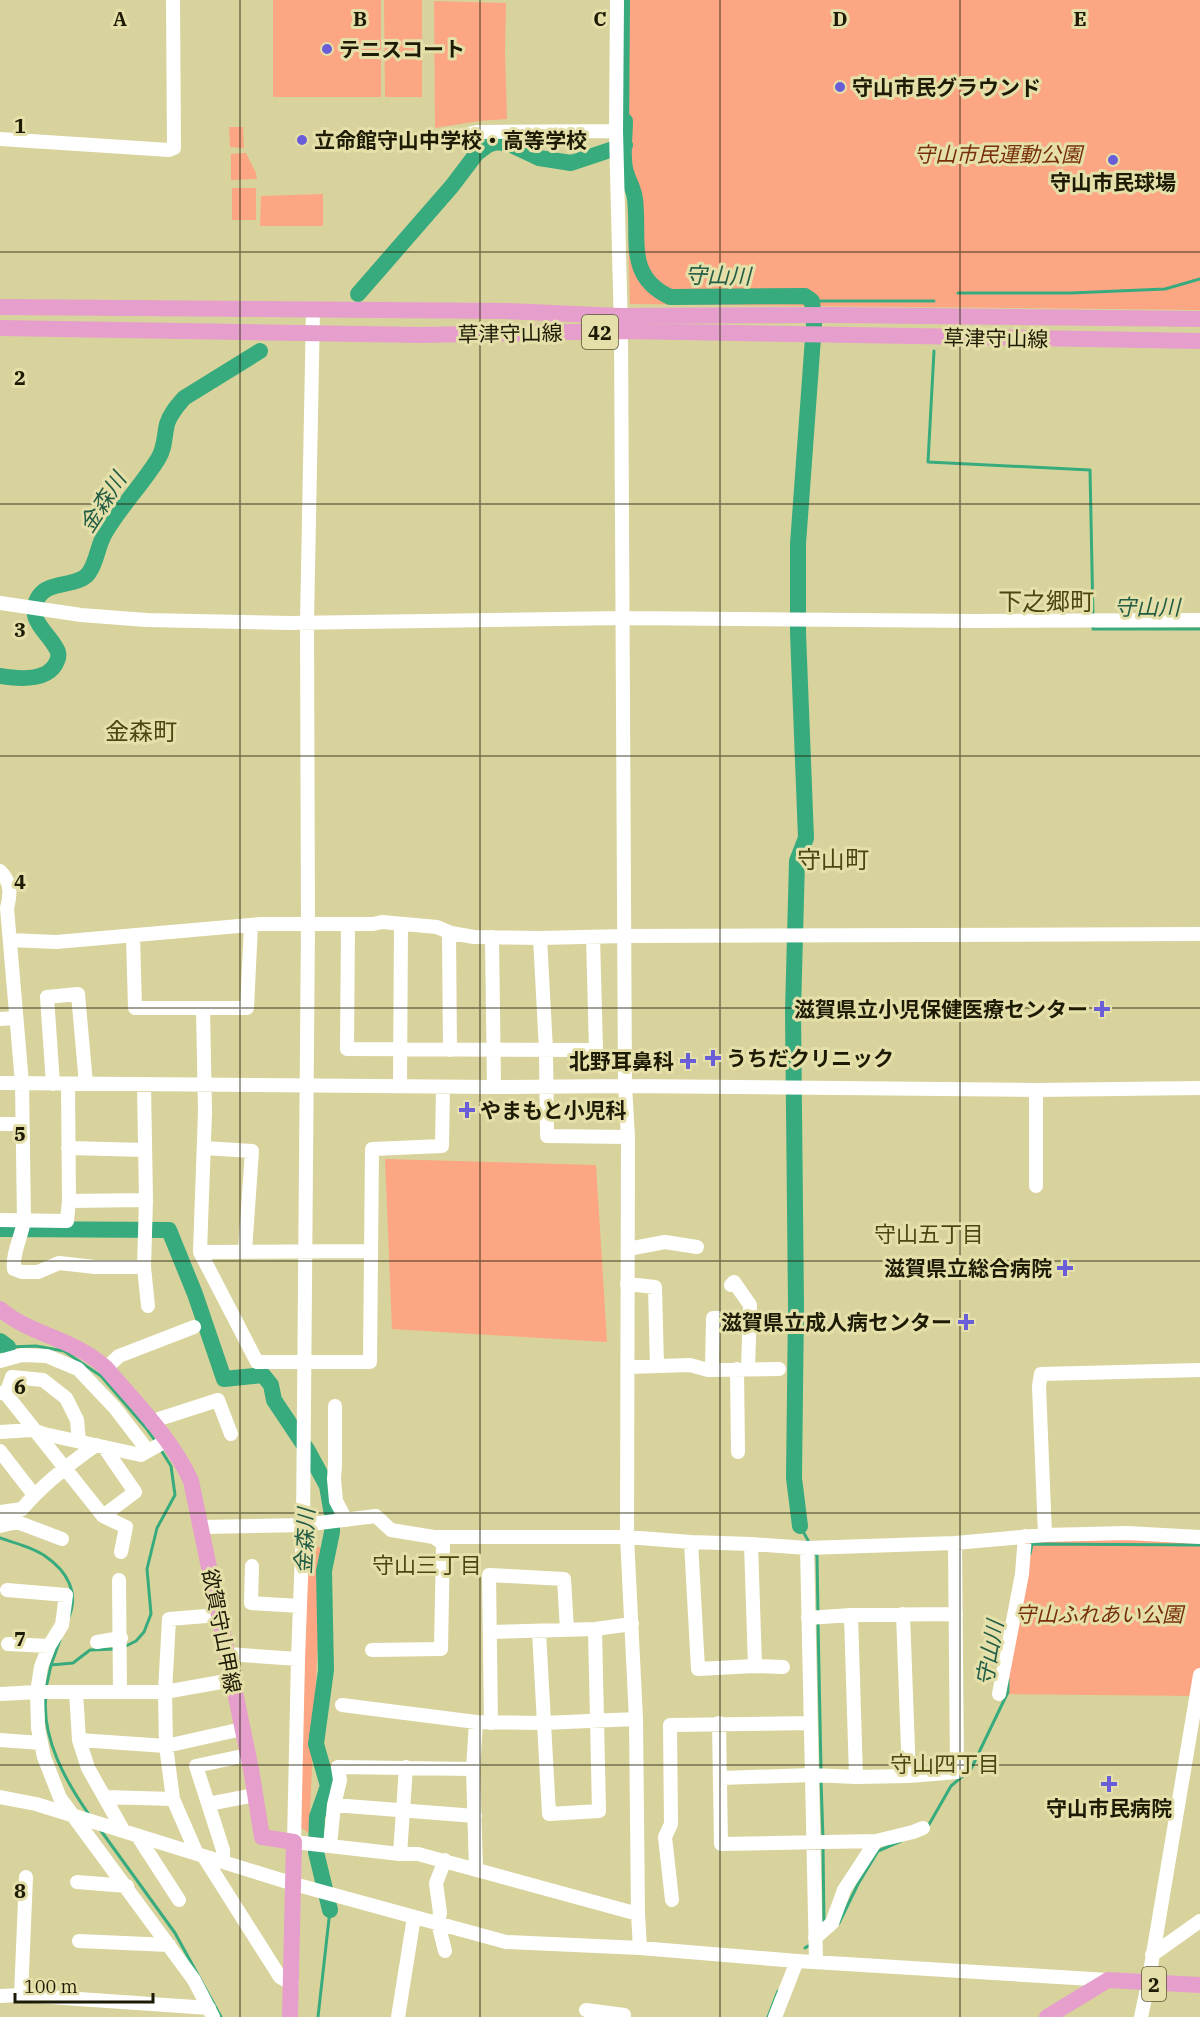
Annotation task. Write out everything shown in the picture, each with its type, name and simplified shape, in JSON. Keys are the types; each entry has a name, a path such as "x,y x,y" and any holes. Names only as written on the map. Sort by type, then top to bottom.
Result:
{"main road":[{"name":"草津守山線","path":"0,307 505,311 621,323 1200,341"},
{"name":"草津守山線","path":"0,328 421,335 621,323 833,315 1200,319"},
{"name":"欲賀守山甲線","path":"0,1309 19,1323 81,1349 105,1368 152,1423 186,1470 192,1481 202,1527 248,1755 262,1837 294,1842"},
{"path":"290,2017 294,1842"},
{"path":"1047,2017 1108,1980"},
{"name":"2","path":"1108,1980 1200,1985"}],"street":[{"path":"0,139 169,150 174,148 173,0"},
{"path":"617,0 616,135 621,323 624,618 625,1086 628,1137 627,1537 636,1719 640,1948"},
{"path":"447,139 477,132 616,135"},
{"path":"313,310 307,622 308,924 303,1525 294,1842 418,1854 638,1914"},
{"path":"0,603 81,615 146,620 307,622 624,618 1200,620"},
{"path":"0,871 10,887 7,908 22,1083 24,1220 13,1261 14,1269 22,1272 38,1272 59,1263 95,1267 144,1267"},
{"path":"10,940 56,942 251,925 382,922 437,927 474,937 540,938 1200,934"},
{"path":"348,924 347,1050 596,1050 593,937"},
{"path":"400,1086 401,924"},
{"path":"133,936 135,1008 247,1008 251,925"},
{"path":"449,932 450,1050"},
{"path":"492,937 495,1088"},
{"path":"540,938 546,1050 547,1136 628,1137"},
{"path":"0,1220 67,1221 68,1148 47,997 78,994 86,1084"},
{"path":"203,1008 204,1148 200,1252 257,1362 370,1362 369,1251 372,1149 442,1146 443,1087"},
{"path":"0,1019 15,1018"},
{"path":"0,1083 495,1088 625,1086 1036,1090 1200,1088"},
{"path":"144,1085 146,1200 144,1267 148,1306"},
{"path":"1036,1090 1036,1186"},
{"path":"0,1124 22,1124"},
{"path":"68,1148 145,1150"},
{"path":"204,1148 252,1151 245,1251"},
{"path":"69,1201 146,1200"},
{"path":"628,1249 665,1242 697,1247"},
{"path":"200,1252 369,1251"},
{"path":"731,1285 734,1282 750,1305 738,1452"},
{"path":"627,1284 655,1287 657,1366"},
{"path":"712,1370 713,1318 750,1318"},
{"path":"105,1368 119,1356 194,1327"},
{"path":"0,1361 22,1354 47,1356 78,1369 115,1408 148,1451"},
{"path":"628,1367 690,1365 712,1370 779,1369"},
{"path":"1045,1534 1039,1386 1041,1374 1200,1370"},
{"path":"79,1442 77,1420 66,1398 43,1380 12,1377 3,1393 103,1516 126,1527 121,1552"},
{"path":"152,1423 218,1400 231,1434"},
{"path":"335,1406 333,1479 336,1501 345,1520"},
{"path":"0,1432 34,1431 141,1455 166,1441"},
{"path":"0,1512 22,1509 34,1495 65,1468 100,1446"},
{"path":"100,1446 135,1492 103,1516"},
{"path":"0,1451 34,1495"},
{"path":"202,1527 303,1525 376,1516 391,1530 434,1538 627,1537 807,1548 955,1543 1045,1534 1127,1533 1200,1538"},
{"path":"0,1526 17,1522 62,1539"},
{"path":"999,1694 1022,1574 1025,1536"},
{"path":"372,1650 441,1649 443,1544 434,1538"},
{"path":"691,1542 698,1669 783,1667"},
{"path":"721,1778 812,1775 909,1776 957,1772 955,1543"},
{"path":"752,1544 755,1666"},
{"path":"807,1548 816,1961"},
{"path":"252,1566 251,1604 300,1606"},
{"path":"491,1723 489,1575 564,1579 567,1630"},
{"path":"119,1581 120,1692"},
{"path":"0,1996 21,1995 211,2013 202,1993 169,1945 79,1817 60,1798 44,1757 38,1728 43,1692 42,1667 49,1646 62,1625 66,1594 7,1590"},
{"path":"903,1614 909,1776"},
{"path":"808,1618 851,1615 956,1614"},
{"path":"219,1615 169,1619 165,1692 166,1746 173,1799 200,1855 280,1977 292,1984"},
{"path":"851,1615 856,1777"},
{"path":"490,1632 595,1629 632,1624"},
{"path":"539,1632 549,1814 599,1811 595,1629"},
{"path":"97,1642 121,1638"},
{"path":"8,1644 49,1646"},
{"path":"227,1654 298,1659"},
{"path":"1141,2017 1200,1675"},
{"path":"0,1694 165,1692 232,1680"},
{"path":"76,1692 79,1740 88,1768 105,1797 180,1900"},
{"path":"342,1705 491,1723 543,1724 636,1719"},
{"path":"476,1722 473,1769 476,1870"},
{"path":"672,1900 665,1837 671,1824 670,1725 811,1722"},
{"path":"720,1723 720,1844 876,1840 924,1828"},
{"path":"79,1740 166,1746 242,1729"},
{"path":"0,1740 41,1743"},
{"path":"223,1862 223,1850 196,1766 248,1755"},
{"path":"330,1845 334,1805 340,1780 338,1767 473,1769"},
{"path":"400,1854 406,1767"},
{"path":"208,1804 255,1795"},
{"path":"0,1797 36,1803 294,1884 506,1942 640,1948 797,1961 1108,1980"},
{"path":"105,1797 173,1799"},
{"path":"334,1805 475,1816"},
{"path":"815,1938 832,1923 844,1890 876,1840"},
{"path":"445,1860 436,1883 440,1912 438,1923 445,1951"},
{"path":"21,1995 26,1876"},
{"path":"77,1882 127,1886"},
{"path":"398,2017 414,1917"},
{"path":"1152,1955 1200,1921"},
{"path":"79,1941 169,1945"},
{"path":"774,2017 797,1961"},
{"path":"586,2010 624,2015"}],"green space":[{"name":"テニスコート","path":"273,0 381,0 381,97 273,97"},
{"path":"384,0 422,0 422,97 385,97"},
{"name":"守山市民運動公園","path":"622,0 1200,0 1200,310 630,304"},
{"path":"434,1 506,3 507,119 435,128"},
{"path":"229,127 243,127 244,148 230,147"},
{"path":"246,153 257,179 231,180 231,154"},
{"path":"232,188 256,188 256,220 232,220"},
{"path":"323,194 323,226 260,226 261,196"},
{"path":"385,1159 596,1165 607,1342 392,1329"},
{"name":"守山ふれあい公園","path":"1025,1536 1200,1537 1200,1675 1196,1696 999,1694"},
{"path":"308,1544 322,1548 309,1833 300,1827"}],"shaded area":[{"path":"622,0 630,0 629,141 621,144"}],"waterway":[{"path":"625,121 624,162 635,199 637,255 646,278 656,288 670,297 805,296 812,301 814,324 798,544 798,633 806,838 797,861 793,1011 796,1306 794,1478 800,1526"},
{"name":"金森川","path":"358,294 452,186 477,153 488,145 497,142 509,144 539,158 571,163 625,145"},
{"path":"958,293 1071,293 1165,289 1200,279"},
{"name":"守山川","path":"812,301 934,301"},
{"name":"金森川","path":"0,676 32,678 47,673 53,668 58,659 58,653 36,618 34,611 39,596 50,588 80,580 90,571 105,533 160,455 168,420 184,398 260,351"},
{"name":"守山川","path":"934,351 928,462 1090,470 1093,617"},
{"name":"守山川","path":"1093,624 1093,629 1200,629"},
{"name":"金森川","path":"0,1229 169,1230 195,1294 224,1379 263,1375 271,1385 274,1400 308,1451 327,1486 332,1515 332,1532 324,1571 326,1670 316,1744 328,1786 317,1817 316,1852 330,1910"},
{"path":"0,1341 8,1347"},
{"path":"0,1352 8,1347 36,1346 64,1351 101,1376 156,1442"},
{"path":"124,1647 136,1641 144,1632 151,1614 147,1569 157,1528 175,1495 171,1466 161,1450"},
{"path":"800,1526 810,1544"},
{"path":"0,1538 35,1550 59,1568 72,1591 72,1608 69,1617"},
{"name":"守山川","path":"1030,1554 1032,1544 1200,1545"},
{"path":"815,1552 817,1556 818,1614"},
{"path":"818,1621 821,1770"},
{"path":"46,1688 60,1640"},
{"path":"51,1665 73,1663 90,1650 115,1649"},
{"name":"守山川","path":"927,1828 951,1786 971,1769 1008,1692 1008,1679"},
{"path":"46,1695 45,1711 51,1743 72,1789 90,1816"},
{"path":"821,1780 823,1839"},
{"path":"99,1828 175,1933 221,2017"},
{"name":"守山川","path":"839,1923 858,1884 878,1851 901,1841"},
{"path":"823,1846 824,1923"},
{"name":"金森川","path":"318,2017 330,1910"},
{"name":"守山川","path":"768,2017 778,1991"}],"place":[{"name":"テニスコート","path":"327,49"},
{"name":"守山市民グラウンド","path":"840,87"},
{"name":"立命館守山中学校・高等学校","path":"302,140"},
{"name":"守山市民球場","path":"1113,160"},
{"name":"滋賀県立小児保健医療センター","path":"1102,1009"},
{"name":"うちだクリニック","path":"713,1058"},
{"name":"北野耳鼻科","path":"688,1061"},
{"name":"やまもと小児科","path":"467,1110"},
{"name":"滋賀県立総合病院","path":"1065,1268"},
{"name":"滋賀県立成人病センター","path":"966,1322"},
{"name":"守山市民病院","path":"1109,1784"}],"district":[{"name":"下之郷町","path":"1046,601"},
{"name":"金森町","path":"141,731"},
{"name":"守山町","path":"833,859"},
{"name":"守山五丁目","path":"929,1233"},
{"name":"守山三丁目","path":"427,1564"},
{"name":"守山四丁目","path":"945,1763"}]}
